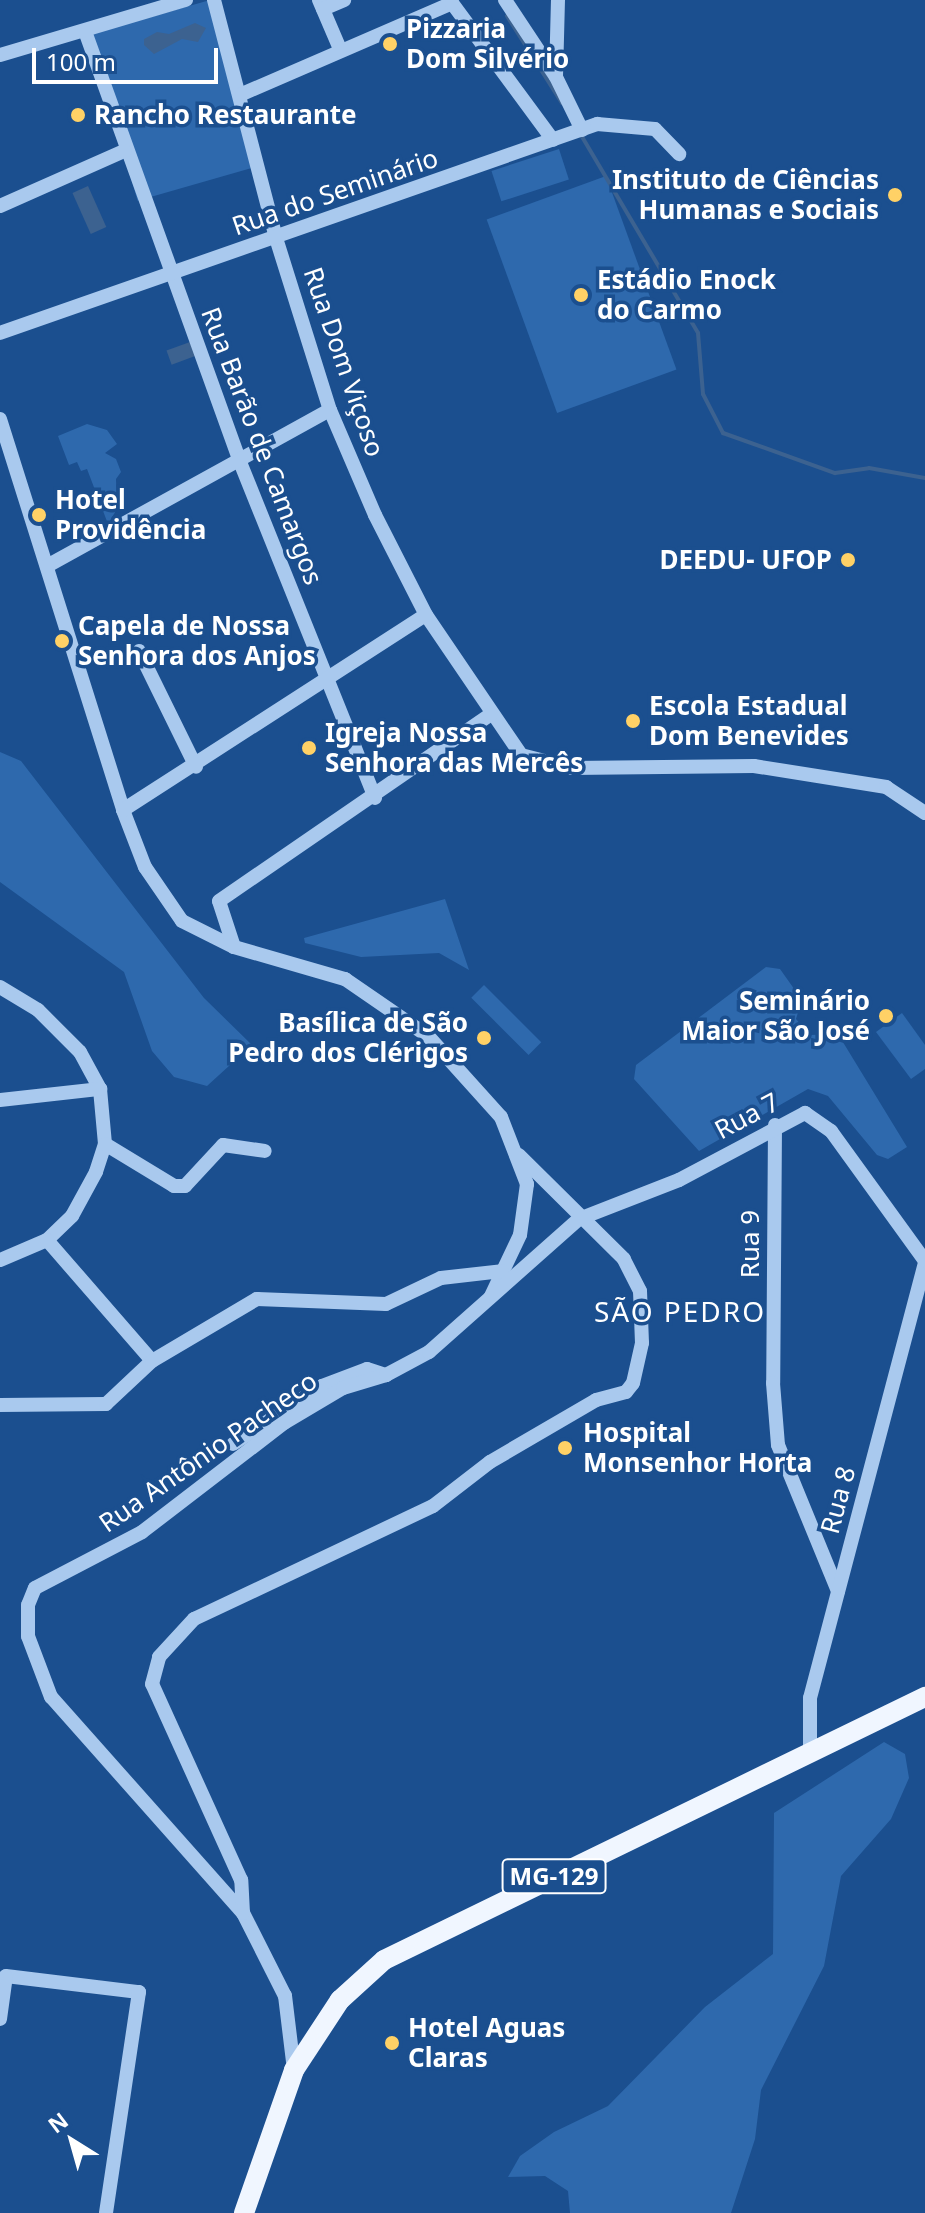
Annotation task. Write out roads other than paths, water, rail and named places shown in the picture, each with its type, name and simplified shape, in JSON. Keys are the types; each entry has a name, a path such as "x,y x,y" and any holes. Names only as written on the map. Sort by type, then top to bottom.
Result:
{"main road":[{"name":"MG-129","path":"244,2213 294,2070 340,2000 384,1960 810,1750 925,1697"}],"street":[{"path":"0,55 86,34 186,0"},
{"name":"Rua Dom Viçoso","path":"214,0 242,94 276,238 330,410 375,515 426,615 490,715 521,755 537,763 572,768 754,766 886,787 925,813"},
{"path":"340,49 321,4 344,0"},
{"path":"505,0 556,77 582,130"},
{"path":"556,77 558,0"},
{"path":"242,94 452,1 560,138"},
{"name":"Rua Barão de Camargos","path":"86,34 141,200 172,274 240,462 375,798"},
{"name":"Rua do Seminário","path":"0,333 597,124 655,129 679,154"},
{"path":"0,206 124,151"},
{"path":"47,566 330,410"},
{"name":"Rua Antônio Pacheco","path":"0,419 123,810 145,867 182,921 234,947 345,979 428,1036 501,1117 519,1155 525,1208 520,1235 489,1300"},
{"path":"123,810 196,767 426,615"},
{"path":"139,651 196,767"},
{"path":"234,947 219,901 375,798 490,715"},
{"path":"0,987 38,1010 80,1052 100,1089 105,1144 96,1172 72,1216 47,1240 0,1260"},
{"path":"0,1100 100,1089"},
{"name":"Rua 7","path":"579,1219 679,1180 775,1125 805,1113 831,1131 925,1262"},
{"name":"Rua 9","path":"775,1125 773,1383 778,1445 838,1591"},
{"path":"105,1144 174,1186 185,1186 223,1145 265,1151"},
{"path":"294,2070 285,1996 243,1913 241,1880 152,1684 159,1657 172,1639 194,1619 433,1506 490,1462 560,1420 596,1400 626,1392 642,1343 640,1291 624,1259 579,1219 519,1155"},
{"name":"Rua Antônio Pacheco","path":"243,1913 51,1697 28,1636 28,1605 35,1588 50,1577 142,1532 284,1423 343,1388 386,1375 429,1352 579,1219"},
{"path":"47,1240 152,1361"},
{"name":"Rua 8","path":"810,1750 810,1698 925,1262"},
{"path":"0,1405 106,1404 152,1361 257,1299 386,1304 441,1278 502,1271"},
{"name":"Rua Antônio Pacheco","path":"233,1444 322,1386 367,1369 386,1375"},
{"path":"0,2019 3,1971 139,1992 106,2213"}],"waterway":[{"path":"507,16 562,103"},
{"path":"581,135 698,333 703,394 723,433 835,473 869,468 925,478"}],"place":[{"name":"Pizzaria Dom Silvério","path":"390,44"},
{"name":"Rancho Restaurante","path":"78,115"},
{"name":"Instituto de Ciências Humanas e Sociais","path":"895,195"},
{"name":"Estádio Enock do Carmo","path":"581,295"},
{"name":"Hotel Providência","path":"39,515"},
{"name":"DEEDU- UFOP","path":"848,560"},
{"name":"Capela de Nossa Senhora dos Anjos","path":"62,641"},
{"name":"Escola Estadual Dom Benevides","path":"633,721"},
{"name":"Igreja Nossa Senhora das Mercês","path":"309,748"},
{"name":"Seminário Maior São José","path":"886,1016"},
{"name":"Basílica de São Pedro dos Clérigos","path":"484,1038"},
{"name":"Hospital Monsenhor Horta","path":"565,1448"},
{"name":"Hotel Aguas Claras","path":"392,2043"}],"district":[{"name":"SÃO PEDRO","path":"680,1311"}]}
